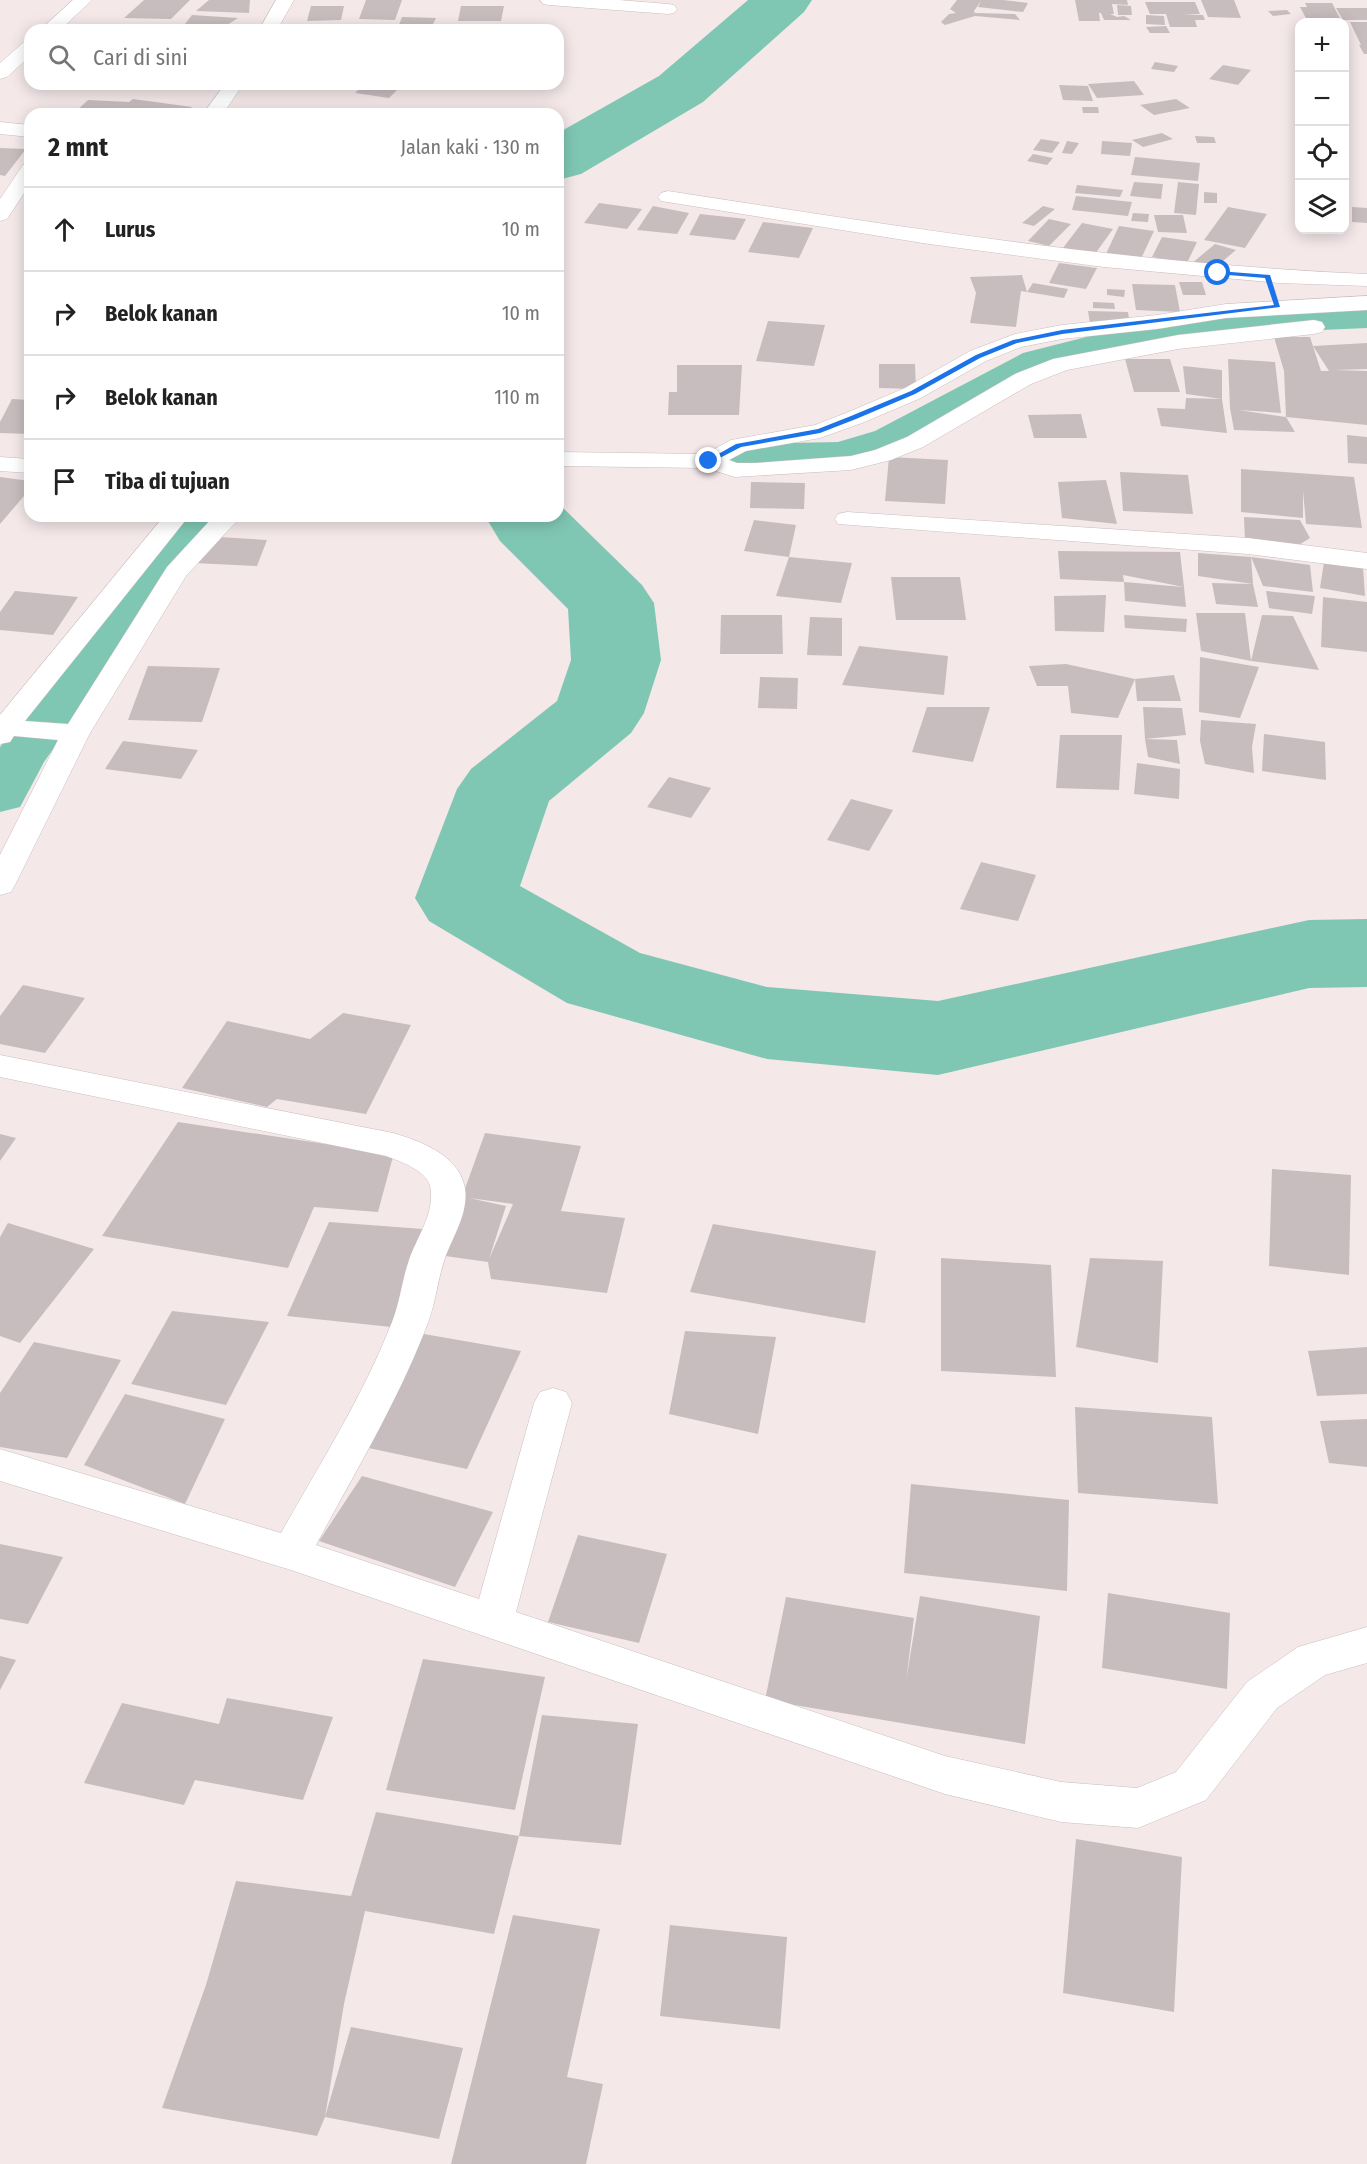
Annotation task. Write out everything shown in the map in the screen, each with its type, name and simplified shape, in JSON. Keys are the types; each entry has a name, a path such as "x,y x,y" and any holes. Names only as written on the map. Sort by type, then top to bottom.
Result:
{"street":[{"path":"56,24 83,0"},
{"path":"271,24 285,0"},
{"path":"549,0 668,9"},
{"path":"0,73 24,51"},
{"path":"217,108 230,90"},
{"path":"0,128 24,130"},
{"path":"0,215 24,178"},
{"path":"668,197 1115,263 1268,276 1367,280"},
{"path":"1268,276 1281,317"},
{"path":"564,459 702,461 735,470 851,463 883,455 915,442 1023,379 1061,364 1178,342 1281,317 1367,303"},
{"path":"702,461 739,445 820,431 854,418 913,393 978,356 1015,341 1062,332 1157,322 1226,311 1367,324"},
{"path":"0,464 24,466"},
{"path":"847,519 1248,546 1367,561"},
{"path":"5,730 172,522"},
{"path":"0,885 65,733 176,572 222,522"},
{"path":"5,730 65,733"},
{"path":"0,1066 393,1145 418,1156 437,1169 447,1184 447,1204 428,1258 408,1328 349,1448 291,1553"},
{"path":"493,1621 554,1403"},
{"path":"0,1466 291,1553 945,1775 1061,1802 1138,1808 1191,1785 1262,1695 1313,1660 1367,1645"}],"building":[{"path":"144,0 190,0 171,19 124,18"},
{"path":"209,0 250,0 249,13 196,11"},
{"path":"366,0 402,0 395,20 359,19"},
{"path":"957,0 1003,0 1028,3 1023,12 978,7 981,1 974,11 975,13 1015,14 1020,20 975,16 945,25 941,22 949,14 956,13 950,9"},
{"path":"1075,0 1127,0 1128,5 1112,4 1114,14 1110,14 1117,17 1124,16 1131,20 1104,20 1099,13 1100,21 1079,21"},
{"path":"1201,0 1234,0 1241,18 1208,17"},
{"path":"1145,2 1195,2 1200,14 1184,15 1203,15 1205,20 1195,20 1197,27 1170,27 1166,14 1150,14"},
{"path":"1305,3 1332,3 1340,18 1306,18 1300,7 1307,7"},
{"path":"1117,5 1131,6 1132,15 1118,15"},
{"path":"311,6 344,6 341,20 307,21"},
{"path":"461,6 504,6 501,21 458,21"},
{"path":"1336,8 1367,8 1367,20 1342,18"},
{"path":"1287,10 1291,14 1273,16 1268,11"},
{"path":"192,15 238,18 229,24 185,24"},
{"path":"1146,15 1164,16 1165,25 1146,24"},
{"path":"402,17 436,18 433,24 399,24"},
{"path":"1350,22 1367,22 1367,54 1364,54 1359,45 1361,45"},
{"path":"1166,26 1170,33 1150,33 1146,27"},
{"path":"1155,62 1178,66 1174,72 1151,69"},
{"path":"1223,65 1251,70 1238,85 1209,79"},
{"path":"1134,81 1144,95 1097,98 1088,84"},
{"path":"1059,85 1088,86 1093,101 1063,100"},
{"path":"358,90 397,90 389,98 355,93"},
{"path":"133,99 192,107 79,108 88,100 129,102"},
{"path":"1176,99 1190,108 1154,115 1140,105"},
{"path":"1082,107 1098,107 1099,113 1083,113"},
{"path":"1162,133 1173,139 1143,147 1132,140"},
{"path":"1195,136 1214,137 1216,143 1197,143"},
{"path":"1041,139 1060,142 1052,153 1033,150"},
{"path":"1067,141 1079,143 1072,154 1062,153"},
{"path":"1102,141 1132,143 1130,156 1101,154"},
{"path":"0,148 24,149 5,176 0,175"},
{"path":"1033,154 1053,158 1047,165 1027,161"},
{"path":"1135,157 1200,163 1198,181 1131,175"},
{"path":"1134,182 1163,184 1161,199 1130,196"},
{"path":"1178,182 1199,184 1196,215 1174,213"},
{"path":"1077,185 1123,190 1120,197 1075,193"},
{"path":"1204,192 1217,193 1217,203 1204,203"},
{"path":"1076,196 1132,202 1128,216 1072,210"},
{"path":"599,203 642,209 627,229 584,223"},
{"path":"653,206 689,213 677,234 637,230"},
{"path":"1043,206 1055,209 1034,226 1022,223"},
{"path":"1228,207 1267,214 1245,248 1204,240"},
{"path":"1352,207 1367,208 1367,223 1352,222"},
{"path":"1133,213 1149,214 1148,222 1131,221"},
{"path":"700,214 746,219 735,240 689,235"},
{"path":"1154,215 1183,215 1187,233 1158,232"},
{"path":"1049,219 1071,224 1049,246 1028,241"},
{"path":"763,222 813,228 799,258 748,252"},
{"path":"1082,223 1113,229 1095,254 1063,248"},
{"path":"1119,226 1154,231 1139,263 1104,258"},
{"path":"1162,237 1197,242 1187,263 1152,257"},
{"path":"1215,244 1236,250 1212,270 1191,264"},
{"path":"1059,263 1097,268 1086,289 1049,283"},
{"path":"1022,275 1027,292 1021,291 1016,327 970,323 976,293 970,277"},
{"path":"1179,282 1202,282 1206,295 1183,295"},
{"path":"1033,283 1068,289 1064,298 1027,292"},
{"path":"1132,284 1175,285 1180,312 1136,310"},
{"path":"1107,289 1125,290 1124,297 1107,295"},
{"path":"1093,302 1114,303 1115,309 1093,308"},
{"path":"1088,311 1128,312 1130,324 1090,323"},
{"path":"768,321 825,325 814,366 756,361"},
{"path":"1274,337 1310,337 1321,371 1329,371 1313,346 1367,343 1367,369 1335,370 1367,371 1367,425 1286,417 1284,371"},
{"path":"1125,359 1170,359 1180,392 1134,392"},
{"path":"1228,359 1275,362 1281,413 1238,410 1286,417 1295,432 1234,430 1230,408"},
{"path":"879,364 915,364 916,389 879,388"},
{"path":"677,365 742,365 739,415 668,415 669,392 677,392"},
{"path":"1183,366 1222,370 1222,399 1186,394"},
{"path":"1186,398 1222,399 1227,433 1161,426 1157,408 1185,409"},
{"path":"12,399 24,400 24,434 0,433 0,422"},
{"path":"1081,414 1087,438 1034,438 1028,415"},
{"path":"1347,435 1367,437 1367,464 1348,463"},
{"path":"889,457 948,460 945,504 885,501"},
{"path":"1241,469 1354,477 1362,528 1306,524 1303,491 1303,518 1241,512"},
{"path":"1120,472 1188,475 1193,514 1123,511"},
{"path":"0,477 24,480 24,496 0,524"},
{"path":"1106,480 1117,524 1062,518 1058,482"},
{"path":"751,482 805,483 804,509 750,508"},
{"path":"1244,517 1300,520 1310,538 1294,548 1245,542"},
{"path":"754,520 796,525 789,557 744,551"},
{"path":"219,537 267,540 257,566 194,563"},
{"path":"1058,551 1180,552 1184,587 1123,575 1124,582 1060,579"},
{"path":"1198,553 1251,557 1253,584 1198,576"},
{"path":"789,557 852,563 841,603 776,596"},
{"path":"1251,557 1310,565 1313,592 1263,586"},
{"path":"1324,562 1363,567 1365,596 1320,588"},
{"path":"891,577 960,577 966,620 896,620"},
{"path":"1124,582 1184,587 1186,607 1125,601"},
{"path":"1212,583 1253,584 1258,607 1216,604"},
{"path":"15,591 78,597 53,635 0,630 0,612"},
{"path":"1266,591 1315,596 1312,614 1269,608"},
{"path":"1106,595 1104,632 1055,631 1054,596"},
{"path":"1323,597 1367,602 1367,652 1321,647"},
{"path":"1196,613 1245,613 1251,661 1201,651"},
{"path":"721,615 782,615 783,654 720,654"},
{"path":"1124,615 1187,619 1186,632 1125,628"},
{"path":"1262,615 1293,616 1319,670 1251,661"},
{"path":"810,617 842,618 842,656 807,655"},
{"path":"859,646 948,656 944,695 842,685"},
{"path":"1200,657 1259,667 1240,718 1199,712"},
{"path":"1066,664 1135,679 1118,718 1071,713 1068,686 1037,686 1029,666"},
{"path":"148,666 220,668 202,722 128,720"},
{"path":"1174,675 1181,701 1137,701 1135,679"},
{"path":"760,677 798,678 797,709 758,708"},
{"path":"927,707 990,707 973,762 912,752"},
{"path":"1143,707 1182,708 1186,735 1145,739"},
{"path":"1201,720 1256,724 1252,747 1254,773 1205,764 1200,741"},
{"path":"1264,734 1325,742 1326,780 1262,771"},
{"path":"1060,735 1122,735 1119,790 1056,788"},
{"path":"1145,739 1177,740 1180,764 1148,757"},
{"path":"123,741 198,750 181,779 105,769"},
{"path":"1137,763 1180,769 1179,799 1134,794"},
{"path":"669,777 711,788 691,818 647,807"},
{"path":"851,799 893,810 869,851 827,840"},
{"path":"981,862 1036,875 1018,921 960,909"},
{"path":"23,985 85,998 45,1053 0,1044 0,1016"},
{"path":"343,1013 411,1025 366,1114 277,1099 267,1107 182,1088 227,1021 310,1039"},
{"path":"178,1122 332,1145 395,1149 378,1212 314,1207 288,1268 102,1236"},
{"path":"485,1133 581,1146 561,1211 625,1218 607,1293 491,1279 488,1262 438,1255","holes":["469,1198 513,1204 489,1259 506,1206"]},
{"path":"0,1134 16,1138 0,1161"},
{"path":"1272,1169 1351,1175 1349,1275 1269,1266"},
{"path":"329,1222 423,1229 391,1327 287,1316"},
{"path":"8,1223 94,1249 20,1343 0,1336 0,1237"},
{"path":"713,1224 876,1251 865,1323 690,1292"},
{"path":"941,1258 1051,1265 1056,1377 941,1371"},
{"path":"1090,1258 1163,1261 1158,1363 1076,1347"},
{"path":"172,1311 269,1322 226,1405 131,1384"},
{"path":"685,1331 776,1337 758,1434 669,1414"},
{"path":"424,1334 521,1351 467,1469 364,1447"},
{"path":"34,1342 121,1360 67,1458 0,1447 0,1393"},
{"path":"1367,1347 1367,1394 1317,1396 1308,1351"},
{"path":"125,1394 225,1419 185,1504 84,1465"},
{"path":"1075,1407 1212,1417 1218,1504 1078,1493"},
{"path":"1367,1419 1367,1467 1329,1463 1320,1421"},
{"path":"362,1476 493,1512 455,1587 319,1541"},
{"path":"911,1484 1069,1500 1067,1591 904,1573"},
{"path":"578,1535 667,1554 639,1643 548,1622"},
{"path":"0,1544 63,1557 28,1624 0,1619"},
{"path":"1108,1593 1230,1613 1227,1689 1102,1668"},
{"path":"920,1596 1040,1616 1025,1744 765,1700 786,1597 914,1618 906,1681"},
{"path":"0,1656 16,1660 0,1690"},
{"path":"423,1659 545,1677 515,1810 386,1790"},
{"path":"227,1698 333,1717 303,1800 195,1780 184,1805 84,1783 122,1703 219,1724"},
{"path":"542,1715 638,1724 621,1845 519,1836"},
{"path":"376,1812 519,1836 494,1934 365,1911 344,2004 325,2117 317,2136 162,2108 206,1985 236,1881 351,1896"},
{"path":"1076,1839 1182,1857 1174,2012 1063,1993"},
{"path":"513,1915 600,1929 567,2077 603,2084 586,2164 451,2164"},
{"path":"670,1925 787,1937 780,2029 660,2016"},
{"path":"351,2027 463,2048 439,2139 325,2117"}],"waterway":[{"path":"564,157 681,89 783,0"},
{"path":"736,458 841,456 891,441 1038,362 1114,343 1276,319 1367,315"},
{"path":"0,795 17,762 138,592 168,554 201,522"},
{"path":"529,522 611,603 616,660 598,713 505,789 465,898 604,978 767,1023 938,1038 1309,954 1367,953"}],"route":[{"path":"709,461 739,445 820,431 854,418 913,393 978,356 1015,341 1062,332 1157,322 1226,311 1277,307 1268,276 1218,273"}]}
